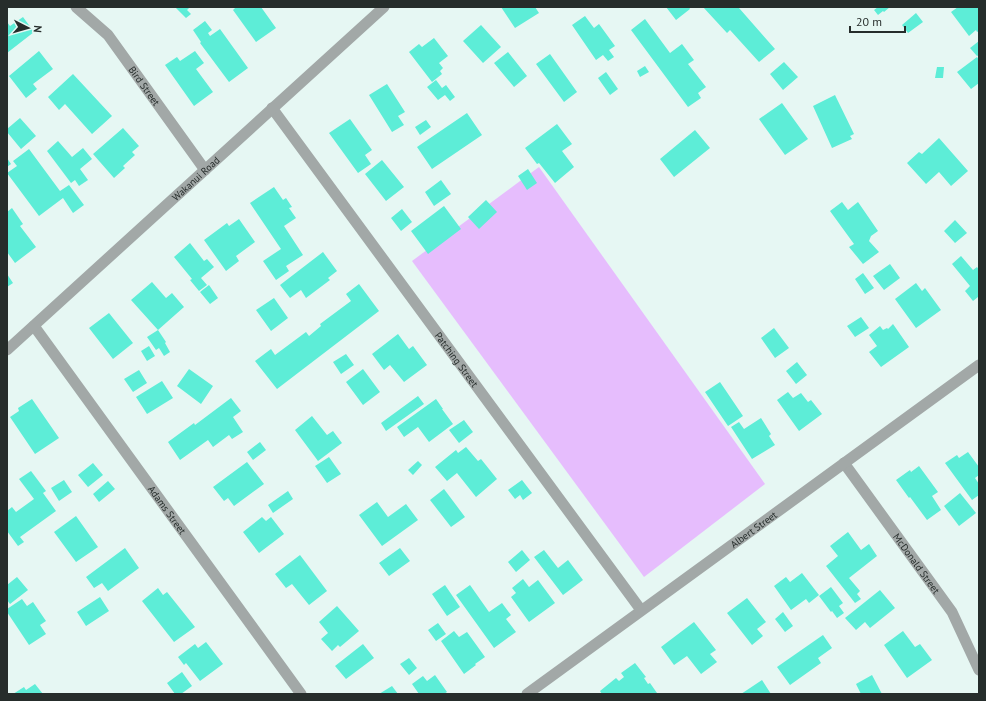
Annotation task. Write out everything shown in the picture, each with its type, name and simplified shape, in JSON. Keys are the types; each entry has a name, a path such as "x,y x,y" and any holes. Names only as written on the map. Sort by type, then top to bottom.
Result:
{"street":[{"name":"Bird Street","path":"76,7 108,36 205,170"},
{"name":"Wakanui Road","path":"7,350 384,7"},
{"name":"Patching Street","path":"272,108 641,610"},
{"name":"Adams Street","path":"34,326 301,694"},
{"name":"Albert Street","path":"527,694 979,365"},
{"name":"McDonald Street","path":"844,463 952,612 979,670"}],"shaded area":[{"path":"539,167 765,484 644,577 412,261"}],"building":[{"path":"175,7 190,7 187,10 191,14 186,18"},
{"path":"236,7 261,7 276,28 256,42 233,10"},
{"path":"501,7 535,7 539,13 515,28"},
{"path":"666,7 689,7 690,9 676,20"},
{"path":"703,7 740,7 739,8 775,49 759,62 730,30 727,33"},
{"path":"878,7 890,7 878,15 874,10"},
{"path":"958,7 979,7 979,31 977,32 976,30 969,36 951,12"},
{"path":"916,13 923,22 908,33 902,25"},
{"path":"585,16 594,28 599,24 615,46 609,50 614,57 608,61 603,55 596,60 572,25"},
{"path":"23,17 34,32 7,53 7,22 10,26"},
{"path":"645,19 670,53 682,44 694,60 688,64 706,87 698,93 701,98 688,107 631,30"},
{"path":"205,21 212,30 208,33 210,36 220,29 248,68 229,82 200,43 201,42 193,30"},
{"path":"481,25 501,47 483,63 463,41"},
{"path":"434,38 448,56 439,63 443,68 440,71 442,74 432,82 409,52 419,44 422,47"},
{"path":"979,41 979,55 977,56 970,48"},
{"path":"39,51 53,69 33,84 37,89 26,98 9,76"},
{"path":"195,51 204,63 196,69 213,92 194,106 165,65 177,57 180,61"},
{"path":"508,52 527,76 514,87 494,63"},
{"path":"550,54 577,92 564,102 536,64"},
{"path":"977,57 979,60 979,83 971,89 957,72"},
{"path":"784,62 798,77 783,90 770,74"},
{"path":"645,66 649,72 640,77 637,71"},
{"path":"937,67 944,67 943,78 935,78"},
{"path":"606,72 618,89 610,95 598,78"},
{"path":"73,74 112,116 92,134 65,104 59,110 48,97"},
{"path":"436,80 442,88 446,85 455,97 450,101 445,95 438,100 427,87"},
{"path":"387,84 405,112 398,116 404,125 392,132 369,95"},
{"path":"835,95 854,134 850,136 852,139 832,148 813,106"},
{"path":"782,103 808,139 785,155 759,119"},
{"path":"467,113 482,135 432,169 417,147"},
{"path":"20,118 36,136 21,149 7,132 7,129"},
{"path":"350,119 372,150 365,155 371,164 358,173 329,133"},
{"path":"426,120 431,127 420,135 415,127"},
{"path":"557,124 572,144 562,151 574,167 555,183 539,163 537,164 525,148"},
{"path":"123,128 139,146 132,152 135,155 123,166 125,168 114,178 93,154"},
{"path":"695,130 710,148 674,177 660,159"},
{"path":"939,138 968,171 951,186 939,172 926,184 907,163 919,152 922,154"},
{"path":"58,141 72,157 83,148 92,159 80,169 88,180 79,186 75,180 71,183 47,151"},
{"path":"29,149 60,191 69,185 84,205 73,213 63,198 39,216 7,173 17,166 13,161"},
{"path":"7,158 11,164 7,167"},
{"path":"382,160 404,187 386,201 365,174"},
{"path":"528,169 537,183 527,190 518,176"},
{"path":"441,180 451,194 434,206 425,192"},
{"path":"274,187 283,200 286,198 292,207 289,208 296,218 284,226 303,255 286,266 289,271 276,280 263,261 281,249 250,203"},
{"path":"486,200 497,212 479,229 468,217"},
{"path":"842,202 848,210 858,202 878,231 871,236 869,241 879,252 863,264 849,247 854,244 830,211"},
{"path":"444,206 461,229 428,254 411,231"},
{"path":"12,208 23,224 20,226 36,247 15,263 7,252 7,212"},
{"path":"402,209 412,222 401,231 391,218"},
{"path":"239,219 255,242 236,256 239,261 226,271 204,240 227,223 229,226"},
{"path":"955,220 967,233 955,243 944,231"},
{"path":"190,243 204,261 207,259 214,267 201,278 207,285 199,291 190,280 192,279 174,257"},
{"path":"323,252 337,271 328,278 330,280 306,298 301,290 290,298 280,285"},
{"path":"961,256 973,270 977,267 979,270 979,298 978,297 973,301 965,291 970,286 952,264"},
{"path":"890,264 900,278 884,290 873,276"},
{"path":"863,273 874,288 865,294 855,279"},
{"path":"7,274 13,283 7,287"},
{"path":"152,282 166,298 172,293 184,307 158,330 131,300"},
{"path":"916,283 922,291 925,288 941,310 916,328 895,299"},
{"path":"359,284 379,311 277,389 255,361 271,349 275,355 306,332 309,336 321,326 320,324 351,301 346,294"},
{"path":"209,285 218,298 210,304 200,292"},
{"path":"274,298 288,318 271,331 256,310"},
{"path":"109,313 133,343 113,359 89,328"},
{"path":"861,317 869,328 855,337 847,326"},
{"path":"893,324 909,347 881,367 869,352 877,346 869,335 880,326 883,330 888,329"},
{"path":"774,328 789,348 775,358 761,338"},
{"path":"158,330 166,342 165,343 170,352 164,356 159,348 156,350 147,337"},
{"path":"398,334 409,349 413,346 427,365 404,382 390,365 384,370 372,354"},
{"path":"149,346 155,356 147,361 141,351"},
{"path":"346,354 354,365 341,374 333,362"},
{"path":"797,362 807,375 796,384 786,371"},
{"path":"189,369 213,386 201,404 177,386"},
{"path":"363,369 380,392 363,405 346,382"},
{"path":"139,370 147,383 133,392 124,379"},
{"path":"162,381 173,398 147,414 136,397"},
{"path":"720,382 743,416 728,426 705,392"},
{"path":"788,392 793,398 801,393 808,402 811,400 822,414 799,431 777,400"},
{"path":"418,396 424,404 386,431 381,423"},
{"path":"231,398 241,411 233,417 243,432 232,439 229,435 213,447 208,440 180,460 168,442 194,423 195,425"},
{"path":"32,399 59,438 35,454 10,417 19,411 18,408"},
{"path":"436,399 453,424 429,442 418,427 404,437 397,427"},
{"path":"312,416 327,435 333,431 342,443 318,461 295,430"},
{"path":"761,418 771,434 769,436 775,445 752,459 731,427 739,422 744,429"},
{"path":"464,420 473,432 459,443 449,430"},
{"path":"260,442 266,450 253,460 247,452"},
{"path":"466,447 478,461 481,459 497,479 476,497 457,473 447,481 435,467 456,450 458,453"},
{"path":"968,452 979,467 979,475 975,478 979,484 979,495 972,500 945,463 957,455 959,458"},
{"path":"329,457 341,474 327,483 315,466"},
{"path":"418,461 422,465 413,475 408,470"},
{"path":"247,462 264,484 234,506 228,498 224,501 213,487"},
{"path":"93,463 103,475 88,487 78,475"},
{"path":"919,466 938,492 932,496 941,510 927,520 896,480 910,470 911,472"},
{"path":"31,471 46,491 43,493 56,511 20,537 24,542 18,546 7,531 7,511 12,507 16,512 34,499 19,479"},
{"path":"64,480 72,492 59,501 51,488"},
{"path":"522,480 532,493 523,500 520,495 515,499 508,490"},
{"path":"108,481 115,489 99,502 93,494"},
{"path":"444,489 465,517 451,527 430,500"},
{"path":"288,491 293,499 273,513 268,505"},
{"path":"960,493 976,513 959,526 944,506"},
{"path":"377,502 388,517 406,504 418,520 382,546 359,515"},
{"path":"76,516 98,547 76,562 54,532"},
{"path":"262,517 266,521 271,517 284,534 259,553 243,532"},
{"path":"848,532 861,550 869,544 877,556 849,578 860,591 857,594 861,599 855,603 826,566 838,556 830,546"},
{"path":"125,548 139,568 108,591 102,583 94,588 86,577"},
{"path":"400,548 410,561 389,576 379,563"},
{"path":"522,550 530,560 516,572 508,562"},
{"path":"544,550 558,568 568,560 583,580 563,595 534,557"},
{"path":"300,555 327,591 309,605 292,584 286,588 275,574"},
{"path":"802,573 819,595 809,603 806,599 791,610 774,586 786,577 790,582"},
{"path":"17,577 28,590 10,604 7,600 7,585"},
{"path":"523,579 529,587 538,580 555,603 529,622 511,597 516,593 512,588"},
{"path":"445,585 460,607 447,616 432,594"},
{"path":"470,585 489,612 502,603 511,615 506,619 516,632 494,648 456,595"},
{"path":"831,587 843,603 839,606 844,613 837,618 819,596"},
{"path":"158,588 163,595 167,592 195,627 174,642 142,601"},
{"path":"880,590 895,608 870,628 865,622 856,630 845,618"},
{"path":"100,597 109,611 86,626 77,612"},
{"path":"747,598 766,622 757,629 763,636 752,645 727,613"},
{"path":"22,599 27,606 33,602 46,621 40,625 46,634 29,645 7,612 7,609"},
{"path":"337,606 359,631 340,647 338,645 332,651 321,639 328,633 319,622"},
{"path":"783,612 793,626 785,632 775,619"},
{"path":"694,622 716,650 710,654 717,662 701,674 687,656 674,665 661,647"},
{"path":"438,623 446,634 436,641 428,630"},
{"path":"454,631 459,637 467,632 485,657 464,674 441,641"},
{"path":"903,631 915,647 920,644 932,660 907,678 884,645"},
{"path":"823,635 832,648 818,658 821,663 790,685 777,667"},
{"path":"206,642 223,664 200,681 186,663 184,665 178,657 195,644 198,648"},
{"path":"363,644 374,658 346,679 335,666"},
{"path":"409,658 417,668 409,675 400,664"},
{"path":"635,663 646,677 644,678 648,684 650,683 657,693 656,694 602,694 600,691 616,678 619,681 624,677 621,673"},
{"path":"182,672 192,686 181,694 175,694 167,683"},
{"path":"435,675 447,692 444,694 419,694 412,684 423,676 427,681"},
{"path":"872,675 882,694 861,694 856,684"},
{"path":"762,680 771,694 741,694"},
{"path":"35,684 43,694 13,694 24,687 26,690"},
{"path":"392,686 398,694 379,694"}]}
